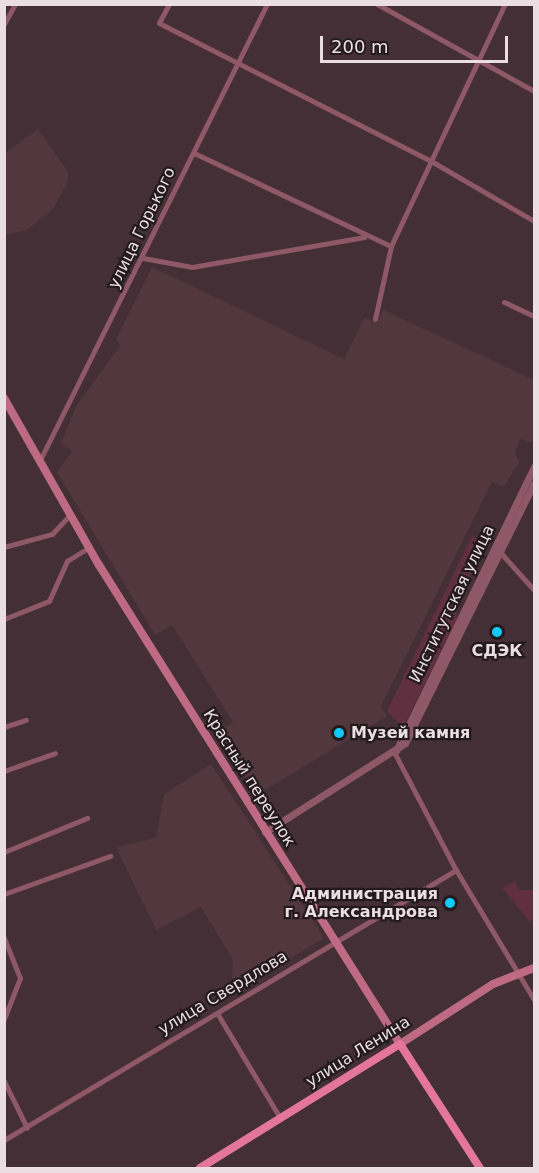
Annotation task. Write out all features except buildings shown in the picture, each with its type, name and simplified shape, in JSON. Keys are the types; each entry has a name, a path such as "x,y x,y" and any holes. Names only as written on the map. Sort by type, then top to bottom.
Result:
{"main road":[{"name":"Красный переулок","path":"4,398 8,413 88,548 333,942 480,1168"},
{"name":"улица Ленина","path":"200,1168 517,972 534,968"}],"street":[{"path":"4,24 15,4"},
{"path":"169,4 159,23 240,61 430,161 534,221"},
{"name":"улица Горького","path":"39,462 143,258 267,4"},
{"path":"377,4 479,58 534,91"},
{"path":"375,319 391,246 505,4"},
{"path":"194,153 364,237 391,246"},
{"path":"143,258 192,267 364,237"},
{"path":"504,302 534,316"},
{"name":"Институтская улица","path":"497,550 534,467"},
{"name":"Институтская улица","path":"395,754 497,550 534,483"},
{"path":"4,547 52,534 69,516"},
{"path":"4,619 49,601 68,561 88,548"},
{"path":"497,550 534,590"},
{"path":"4,727 26,720"},
{"path":"4,771 55,753"},
{"path":"265,832 395,754 456,870 534,1000"},
{"path":"4,852 87,818"},
{"path":"4,894 110,856"},
{"name":"улица Свердлова","path":"4,1140 456,870"},
{"path":"4,938 20,978 4,1019"},
{"path":"217,1013 280,1118"},
{"path":"4,1081 27,1128"}],"shaded area":[{"path":"38,129 69,173 66,186 53,209 27,230 5,235 5,153"},
{"path":"152,267 344,359 364,318 377,323 383,310 534,380 534,436 531,443 521,439 515,451 519,462 504,487 492,482 381,706 387,716 257,795 216,732 233,722 172,625 155,635 57,472 72,451 61,443 77,405 120,346 116,339"},
{"path":"472,536 486,544 452,609 458,617 403,728 387,711"},
{"path":"211,764 324,938 239,989 232,976 233,960 201,907 156,930 116,847 156,838 164,794"},
{"path":"515,881 519,890 534,890 534,920 529,921 502,888"}],"place":[{"name":"СДЭК","path":"497,632"},
{"name":"Музей камня","path":"339,733"},
{"name":"Администрация г. Александрова","path":"450,903"}]}
